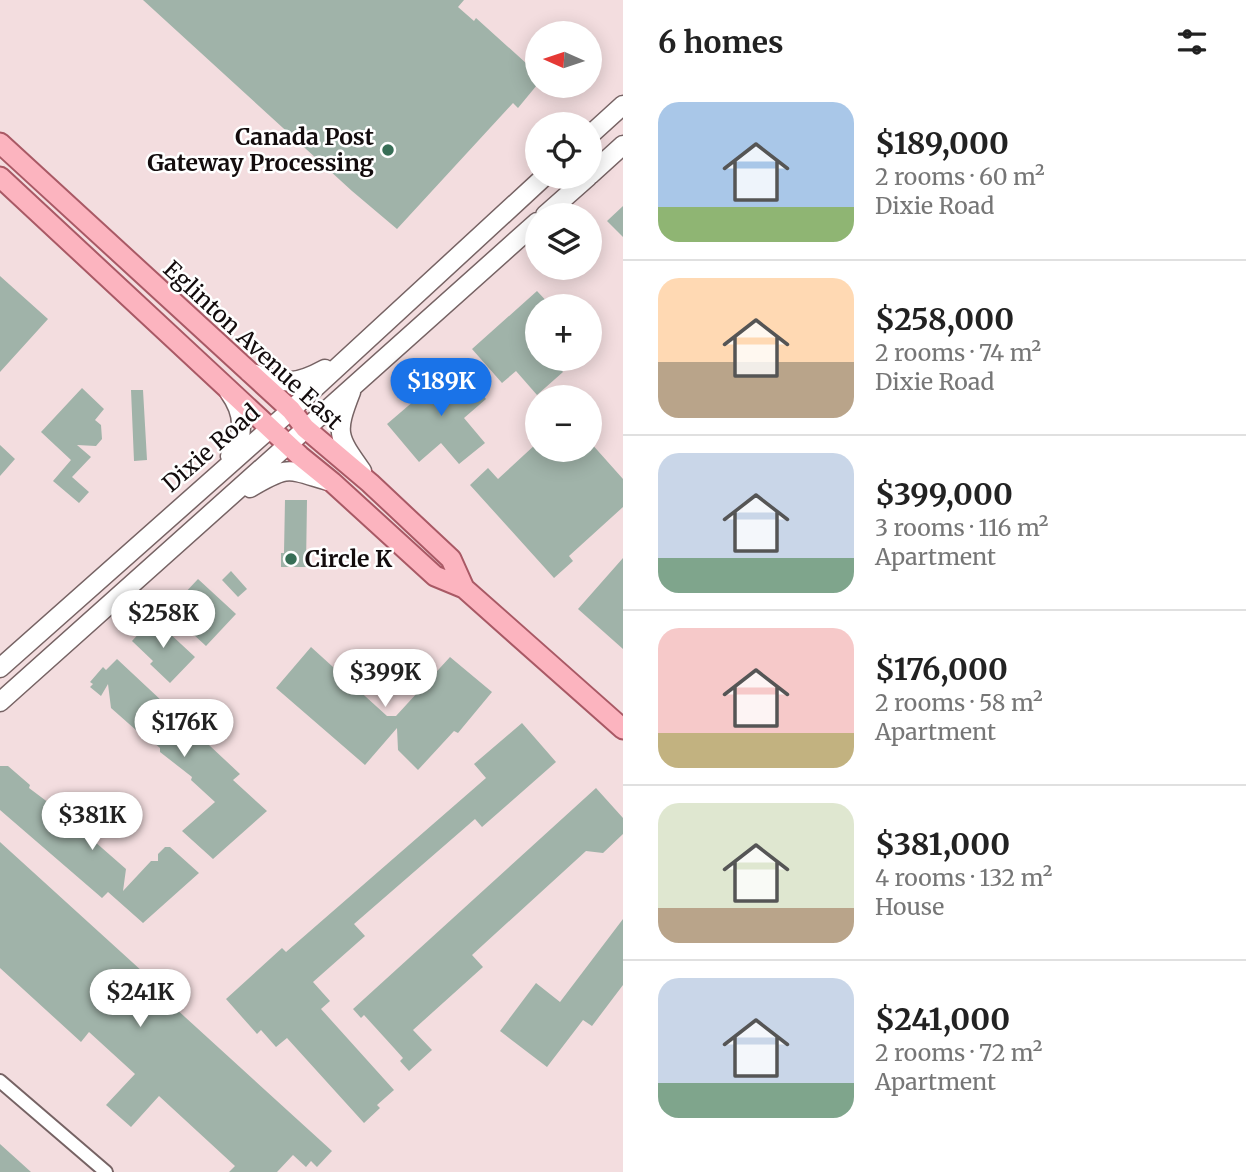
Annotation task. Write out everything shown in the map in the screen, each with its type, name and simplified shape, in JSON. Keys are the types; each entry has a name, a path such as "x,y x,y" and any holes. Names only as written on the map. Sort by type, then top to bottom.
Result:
{"main road":[{"path":"602,124 623,105"},
{"name":"Eglinton Avenue East","path":"0,143 291,410 305,428 370,483 451,559 464,588"},
{"path":"602,164 623,145"},
{"name":"Eglinton Avenue East","path":"0,177 287,444 435,576 464,588 623,729"},
{"name":"Dixie Road","path":"0,668 291,410 531,189"},
{"path":"559,203 574,189"},
{"name":"Dixie Road","path":"0,702 525,233"},
{"path":"246,371 279,382 305,380 353,354"},
{"path":"219,378 234,400 243,425 237,446 220,471"},
{"path":"353,387 342,417 340,436 343,445 370,483"},
{"path":"220,506 278,472 302,472 332,482"},
{"path":"117,563 135,583"}],"street":[{"path":"0,1081 106,1172"}],"building":[{"name":"Canada Post Gateway Processing","path":"143,0 464,0 458,7 474,21 476,18 525,62 526,98 518,108 513,103 397,229"},
{"path":"623,206 623,237 607,221"},
{"path":"0,276 48,319 0,372"},
{"path":"525,302 525,371 563,372 548,385 528,385 516,371 502,383 472,349"},
{"path":"457,364 486,399 464,418 485,443 459,464 441,443 419,462 387,424"},
{"path":"82,388 104,409 95,420 101,425 102,439 96,446 77,445 91,457 72,477 89,492 79,503 53,481 71,460 41,432"},
{"path":"131,390 143,390 147,460 134,461"},
{"path":"0,445 15,459 0,476"},
{"path":"525,454 525,462 602,462 602,455 623,479 623,507 569,556 573,561 554,578 470,485 488,468 498,479"},
{"path":"285,500 307,500 306,567 281,567 281,553 284,553"},
{"path":"623,558 623,649 578,609"},
{"path":"231,571 247,589 238,597 222,580"},
{"path":"198,579 236,614 206,646 168,611"},
{"path":"153,618 195,657 170,683 150,664 153,661 132,641"},
{"path":"311,647 387,716 396,716 450,657 492,692 458,733 454,731 418,770 398,750 397,728 365,765 276,688"},
{"path":"117,659 240,774 233,780 267,811 213,859 182,831 215,802 191,780 192,777 160,752 160,748 111,708 108,684 101,696 90,687 93,684 90,682 103,667 106,670"},
{"path":"522,723 556,762 482,827 475,819 354,924 365,936 313,982 330,1001 321,1009 394,1090 377,1105 380,1108 364,1123 287,1038 276,1047 261,1030 257,1034 226,999 282,948 286,952 486,778 474,764"},
{"path":"0,766 8,766 30,785 29,788 61,812 60,817 73,827 78,827 126,869 123,891 151,861 158,861 158,854 165,847 170,847 199,873 143,923 108,892 102,898 0,810"},
{"path":"596,788 623,818 623,834 603,853 586,851 472,955 483,967 413,1030 432,1050 409,1071 394,1048 364,1015 361,1018 353,1009"},
{"path":"0,842 143,972 140,976 332,1151 317,1167 311,1161 306,1167 293,1155 277,1172 229,1172 235,1166 159,1096 131,1127 106,1105 135,1074 89,1032 81,1042 0,968"},
{"path":"623,919 623,985 592,1026 583,1020 547,1067 500,1031 536,983 560,1002"},
{"path":"0,1144 31,1172 0,1172"}],"place":[{"name":"Canada Post Gateway Processing","path":"388,150"},
{"name":"Circle K","path":"291,559"}]}
